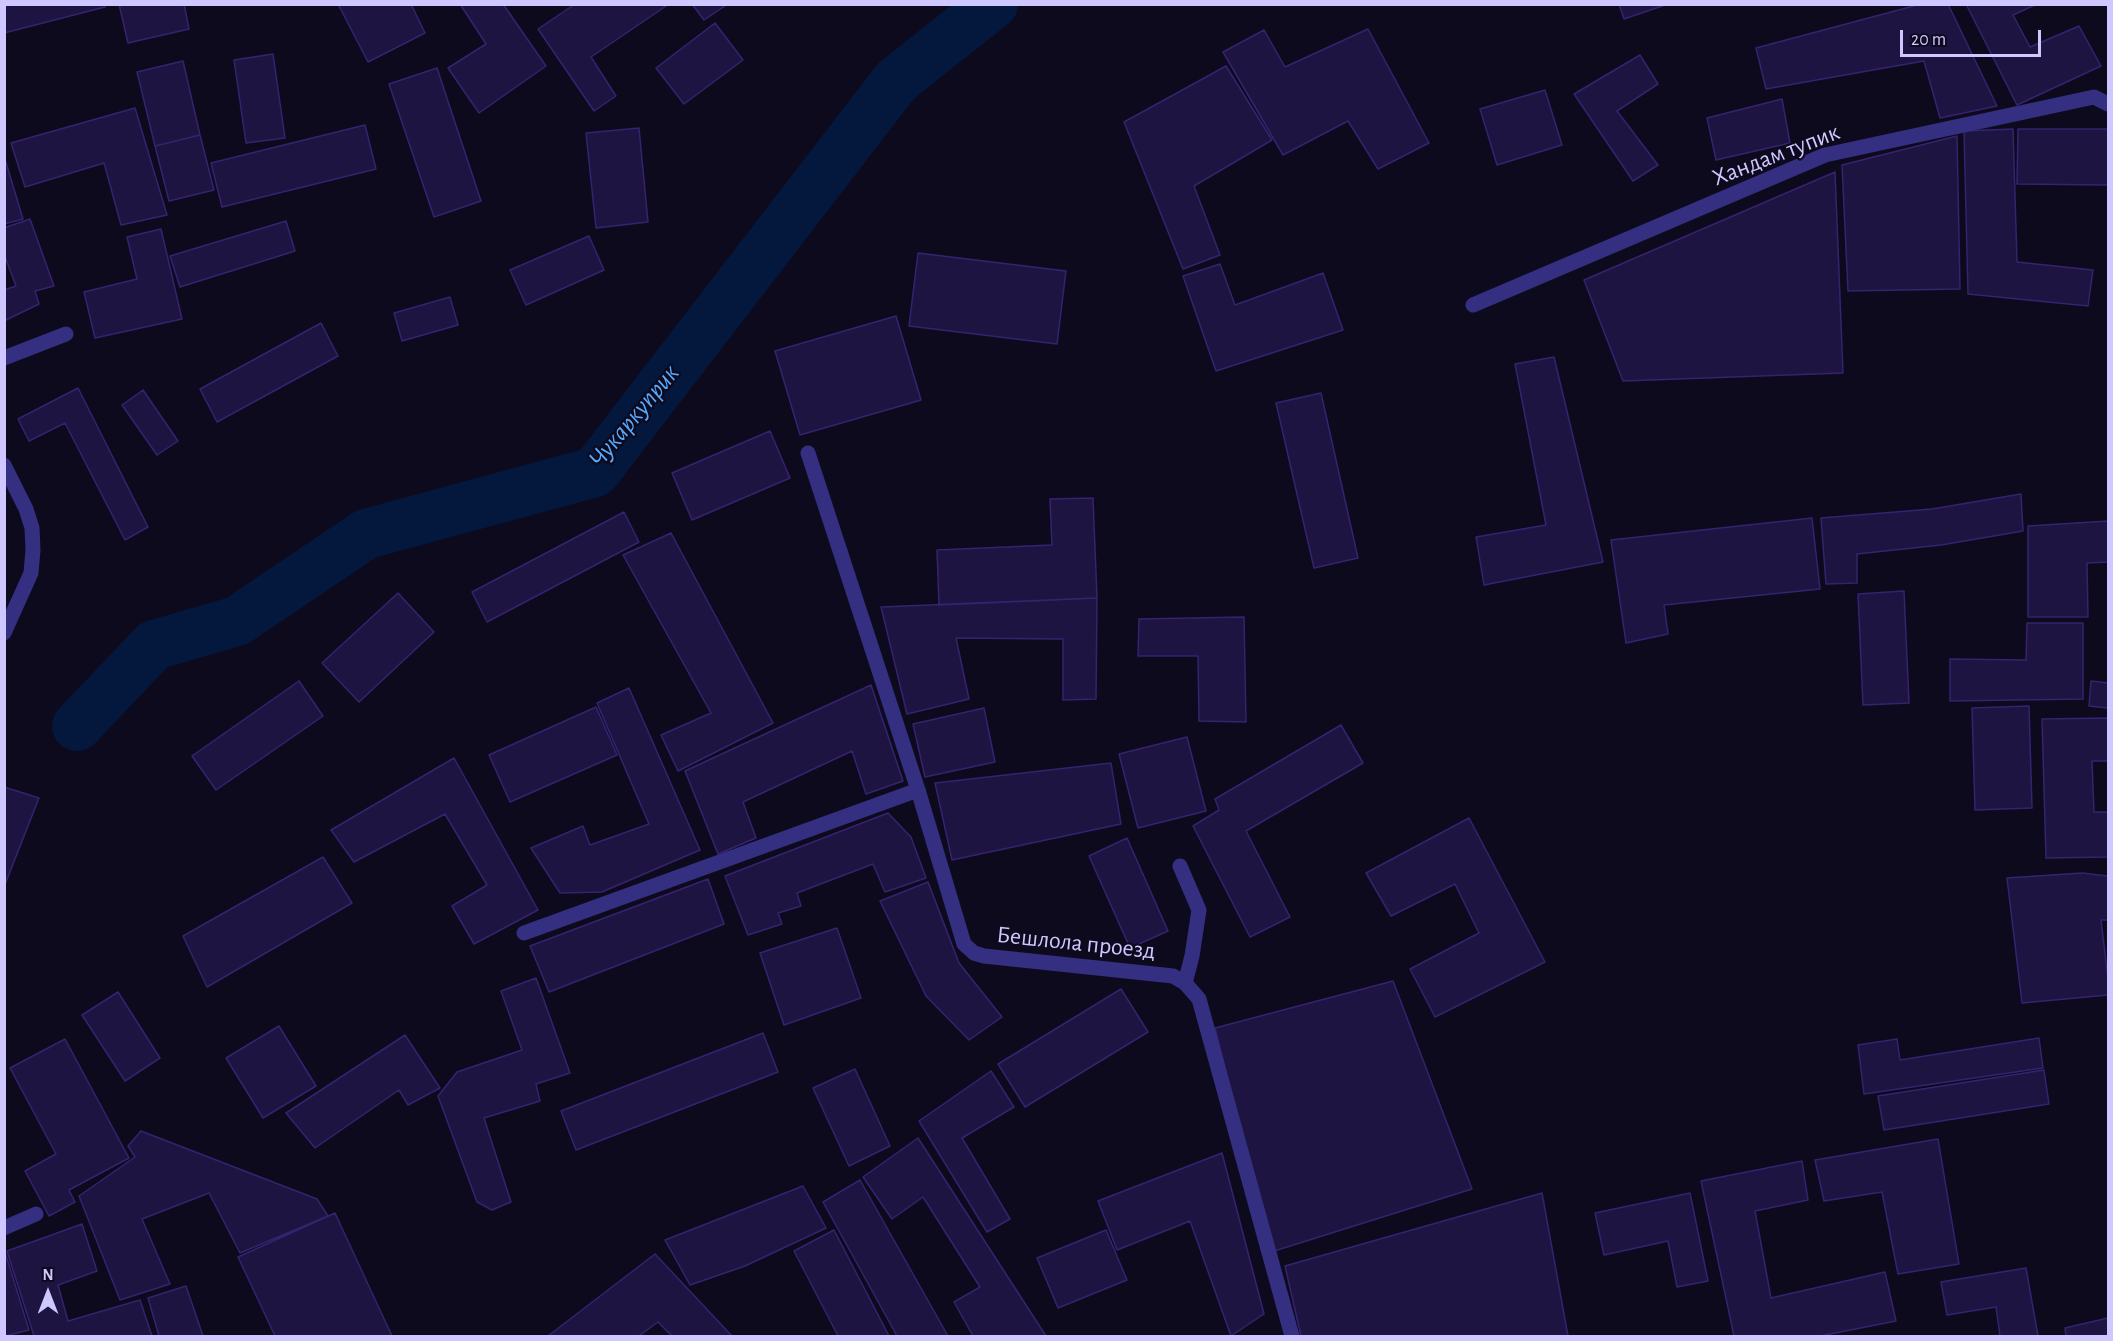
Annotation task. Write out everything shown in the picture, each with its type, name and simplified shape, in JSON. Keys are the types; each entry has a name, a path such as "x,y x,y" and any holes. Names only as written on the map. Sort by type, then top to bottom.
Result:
{"street":[{"name":"Хандам тупик","path":"1473,304 1825,155 2094,97 2109,104"},
{"path":"4,358 66,334"},
{"name":"Бешлола проезд","path":"808,453 918,790 964,944 974,953 984,956 1173,976 1185,983 1199,999 1292,1336"},
{"path":"4,465 26,508 32,528 33,550 31,573 4,633"},
{"path":"524,933 918,790"},
{"path":"1180,866 1199,910 1192,957 1185,983"},
{"path":"4,1228 36,1214"}],"building":[{"path":"4,4 104,4 105,7 4,33"},
{"path":"119,4 184,4 189,29 128,43"},
{"path":"338,4 411,4 425,33 368,62"},
{"path":"460,4 503,4 546,66 479,113 448,68 486,44"},
{"path":"575,4 669,4 591,57 616,96 594,111 538,29"},
{"path":"692,4 724,4 725,6 704,20"},
{"path":"1619,4 1668,4 1624,19"},
{"path":"1921,4 1948,4 1997,106 1940,118 1924,61 1766,89 1756,48"},
{"path":"1966,4 2037,4 2013,15 2030,47 2079,26 2101,66 2017,105"},
{"path":"715,23 743,60 684,104 656,68"},
{"path":"1368,29 1429,143 1378,169 1348,121 1283,155 1223,52 1264,30 1285,67"},
{"path":"273,54 285,138 246,143 234,60"},
{"path":"1640,55 1658,84 1617,111 1658,165 1633,181 1574,94"},
{"path":"183,61 200,135 155,146 137,72"},
{"path":"1226,66 1272,140 1194,186 1220,255 1183,269 1124,122"},
{"path":"437,68 481,201 434,217 389,84"},
{"path":"1545,90 1562,145 1497,165 1480,109"},
{"path":"1782,99 1790,143 1716,160 1707,118"},
{"path":"135,108 167,215 121,225 104,163 25,187 11,143"},
{"path":"365,125 376,169 222,207 211,163"},
{"path":"639,128 648,222 596,228 586,133"},
{"path":"2013,129 2017,262 2093,270 2088,306 1968,294 1964,131"},
{"path":"2018,129 2108,129 2108,185 2017,184"},
{"path":"200,135 214,190 169,201 155,146"},
{"path":"1957,136 1960,289 1848,291 1842,165"},
{"path":"4,156 23,219 4,224"},
{"path":"1835,172 1843,373 1623,381 1584,280"},
{"path":"30,219 54,286 35,291 39,304 4,321 4,290 16,286 4,254 4,228"},
{"path":"286,221 295,251 180,287 170,256"},
{"path":"161,229 182,319 95,338 84,292 137,279 127,237"},
{"path":"589,236 604,270 526,305 510,270"},
{"path":"918,253 1066,271 1057,344 909,326"},
{"path":"1220,264 1235,305 1323,273 1343,330 1216,371 1183,276"},
{"path":"450,297 458,325 402,341 394,313"},
{"path":"896,316 921,400 800,435 775,351"},
{"path":"321,323 338,356 217,422 200,389"},
{"path":"1554,357 1603,562 1484,585 1476,537 1546,525 1515,364"},
{"path":"78,388 148,527 125,540 65,423 29,441 18,419"},
{"path":"143,390 178,441 157,455 122,405"},
{"path":"1321,393 1358,558 1314,568 1276,403"},
{"path":"770,431 790,478 692,520 672,473"},
{"path":"2021,494 2023,531 1941,545 1857,554 1857,583 1826,584 1821,518 1932,509"},
{"path":"1093,498 1097,598 939,605 937,550 1052,545 1050,499"},
{"path":"624,512 639,542 487,622 472,592"},
{"path":"1812,518 1820,589 1664,605 1668,634 1626,643 1611,540"},
{"path":"2108,521 2108,562 2087,563 2088,617 2028,617 2028,526"},
{"path":"671,533 773,723 678,771 661,735 711,713 623,555"},
{"path":"1904,591 1909,703 1863,705 1858,594"},
{"path":"398,593 434,632 359,702 322,663"},
{"path":"1097,598 1096,699 1063,700 1063,639 956,638 969,699 907,714 881,607"},
{"path":"1244,617 1246,722 1199,721 1198,656 1138,656 1139,619"},
{"path":"2027,623 2083,623 2083,699 1950,701 1950,659 2026,660"},
{"path":"299,681 323,716 216,790 192,756"},
{"path":"2091,681 2108,683 2108,708 2089,706"},
{"path":"871,685 903,781 866,794 852,751 743,802 756,838 718,854 685,771"},
{"path":"629,688 700,850 602,892 560,893 531,848 583,826 590,845 649,824 597,703"},
{"path":"2029,706 2032,808 1975,810 1972,708"},
{"path":"596,707 617,755 510,802 489,755"},
{"path":"984,708 995,762 925,777 913,724"},
{"path":"2108,718 2108,761 2092,761 2094,812 2108,812 2108,857 2046,858 2042,719"},
{"path":"1341,725 1363,763 1246,831 1290,917 1250,937 1193,826 1219,810 1215,799"},
{"path":"1187,737 1206,811 1138,828 1119,754"},
{"path":"454,758 538,910 474,944 452,906 487,885 445,814 354,862 331,830"},
{"path":"1111,763 1121,824 952,860 935,783"},
{"path":"4,787 39,798 4,887"},
{"path":"888,813 911,837 926,878 885,892 873,864 797,893 801,906 778,913 782,924 748,935 725,876"},
{"path":"1469,818 1545,962 1435,1017 1410,969 1479,933 1455,884 1391,916 1366,873"},
{"path":"1127,838 1168,931 1130,948 1089,856"},
{"path":"323,857 352,903 207,987 183,936"},
{"path":"2082,873 2108,876 2108,920 2101,920 2108,995 2022,1003 2007,878"},
{"path":"708,879 724,924 549,992 530,946"},
{"path":"928,882 959,963 1002,1017 969,1040 926,996 880,901"},
{"path":"837,928 861,998 784,1025 760,953"},
{"path":"536,978 570,1073 536,1084 540,1101 484,1118 511,1202 492,1210 477,1202 438,1096 457,1072 522,1050 501,991"},
{"path":"1393,981 1472,1189 1271,1252 1215,1028"},
{"path":"1121,989 1148,1032 1025,1107 998,1064"},
{"path":"118,992 160,1058 125,1081 82,1015"},
{"path":"279,1026 316,1086 263,1118 226,1058"},
{"path":"763,1033 778,1072 576,1150 561,1111"},
{"path":"405,1035 440,1088 408,1105 399,1090 315,1148 286,1113"},
{"path":"2039,1038 2043,1068 1864,1094 1858,1045 1897,1039 1900,1060"},
{"path":"65,1039 129,1158 69,1190 75,1202 49,1216 25,1171 56,1154 10,1068"},
{"path":"855,1069 890,1146 849,1166 813,1088"},
{"path":"2044,1070 2049,1104 1884,1130 1878,1096"},
{"path":"991,1071 1014,1107 962,1138 1010,1219 987,1232 919,1121"},
{"path":"141,1131 317,1199 328,1216 240,1253 209,1193 142,1219 170,1284 120,1300 79,1196 135,1157 128,1146"},
{"path":"918,1138 1046,1336 973,1336 954,1302 980,1287 923,1197 892,1219 863,1177"},
{"path":"1938,1139 1959,1264 1898,1274 1882,1192 1824,1201 1815,1160"},
{"path":"1222,1153 1264,1314 1231,1336 1190,1221 1117,1250 1098,1201"},
{"path":"1802,1161 1808,1200 1755,1211 1771,1298 1885,1272 1896,1321 1820,1336 1734,1336 1701,1181"},
{"path":"860,1180 948,1336 897,1336 823,1202"},
{"path":"803,1186 826,1228 745,1266 690,1285 665,1240"},
{"path":"1542,1193 1568,1336 1301,1336 1285,1266"},
{"path":"1690,1193 1708,1281 1677,1287 1668,1241 1604,1255 1595,1213"},
{"path":"335,1213 392,1336 275,1336 238,1257"},
{"path":"82,1224 97,1271 58,1285 68,1321 140,1300 152,1336 34,1336 7,1251"},
{"path":"834,1230 889,1336 838,1336 794,1251"},
{"path":"1106,1230 1127,1280 1058,1308 1037,1258"},
{"path":"5,1252 29,1330 4,1336"},
{"path":"655,1254 732,1336 672,1336 658,1322 639,1336 548,1336"},
{"path":"2026,1268 2038,1336 2000,1336 1996,1307 1947,1315 1941,1282"},
{"path":"186,1286 203,1336 159,1336 148,1298"},
{"path":"2108,1318 2108,1336 2066,1336 2065,1328"}],"waterway":[{"name":"Чукаркуприк","path":"77,726 154,645 237,621 366,534 595,472 896,81 993,4"}]}
